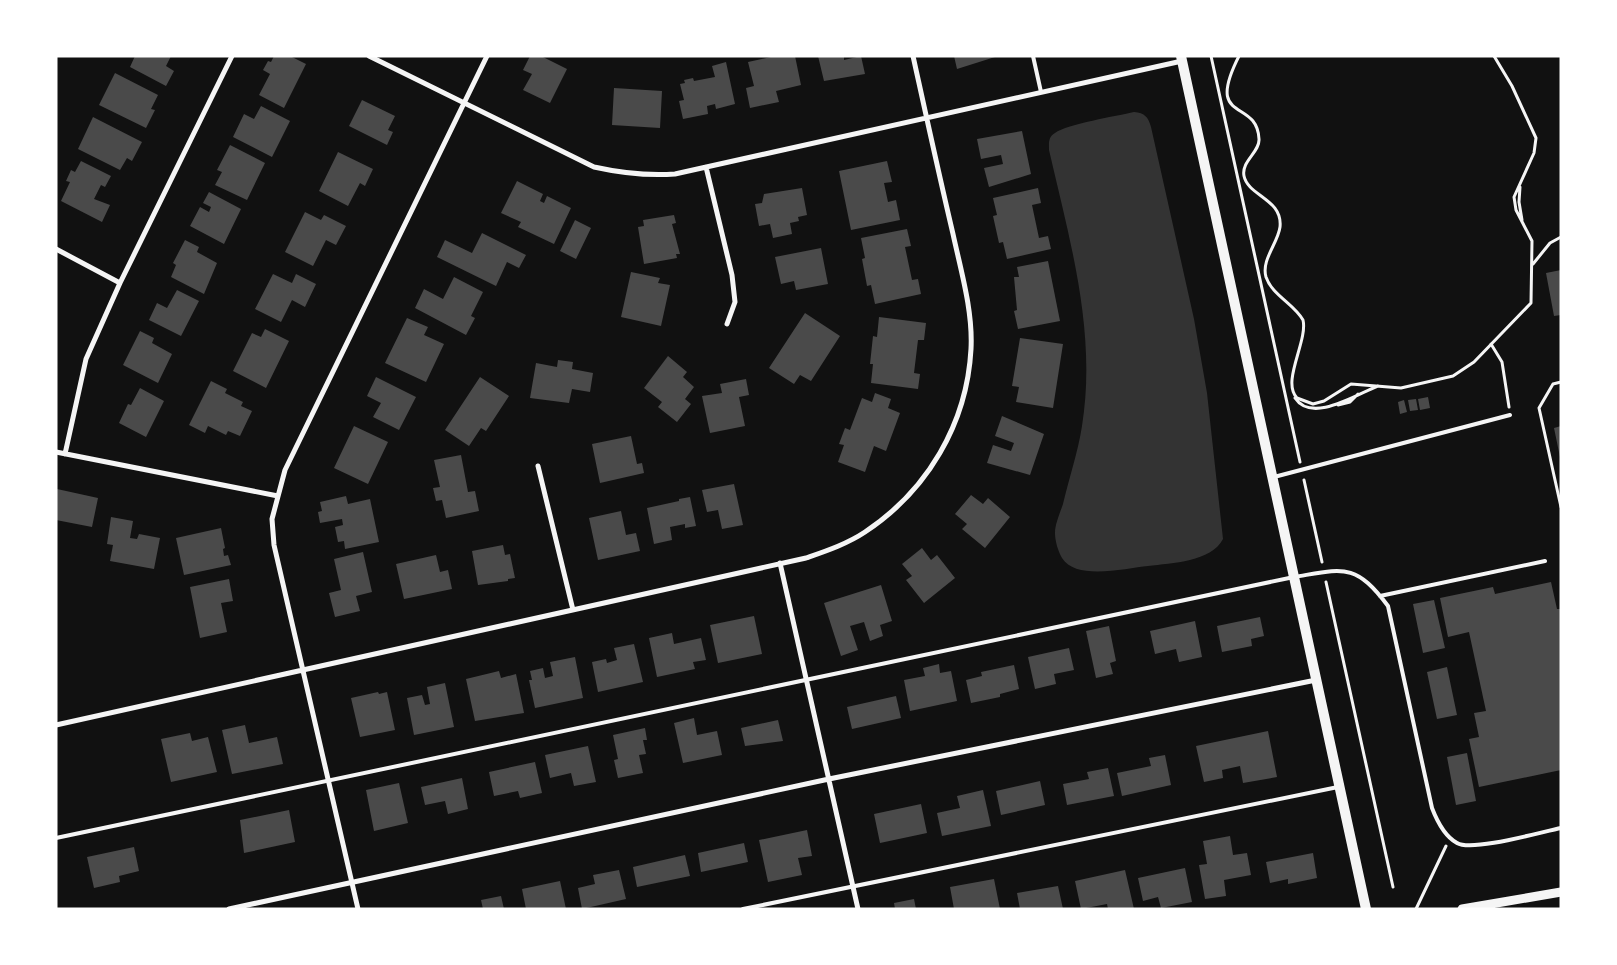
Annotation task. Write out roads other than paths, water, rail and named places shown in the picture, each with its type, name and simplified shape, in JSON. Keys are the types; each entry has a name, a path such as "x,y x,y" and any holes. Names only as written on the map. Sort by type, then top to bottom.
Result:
{"main road":[{"path":"1182,59 1366,909"}],"street":[{"path":"65,454 86,359 120,283 232,56"},
{"path":"369,56 594,167 626,174 655,176 706,167 927,118 1182,59"},
{"path":"358,909 274,545 272,519 284,470 487,56"},
{"path":"56,725 780,564 835,548 864,533 900,505 926,476 948,440 965,393 971,349 968,302 913,56"},
{"path":"706,167 732,275 735,302 726,324"},
{"path":"56,249 120,283"},
{"path":"56,452 278,496"},
{"path":"538,466 572,610"},
{"path":"780,564 808,678 858,909"},
{"path":"230,909 829,779 1316,680"},
{"path":"1462,909 1561,892"}],"lane":[{"path":"1033,56 1042,92"},
{"path":"1272,477 1510,415"},
{"path":"1380,596 1545,561"},
{"path":"56,838 808,678 1294,577 1339,570 1355,574 1370,583 1388,606 1432,808 1436,819 1450,837 1457,844 1479,846 1561,828"},
{"path":"743,909 852,885 1339,787"}]}
